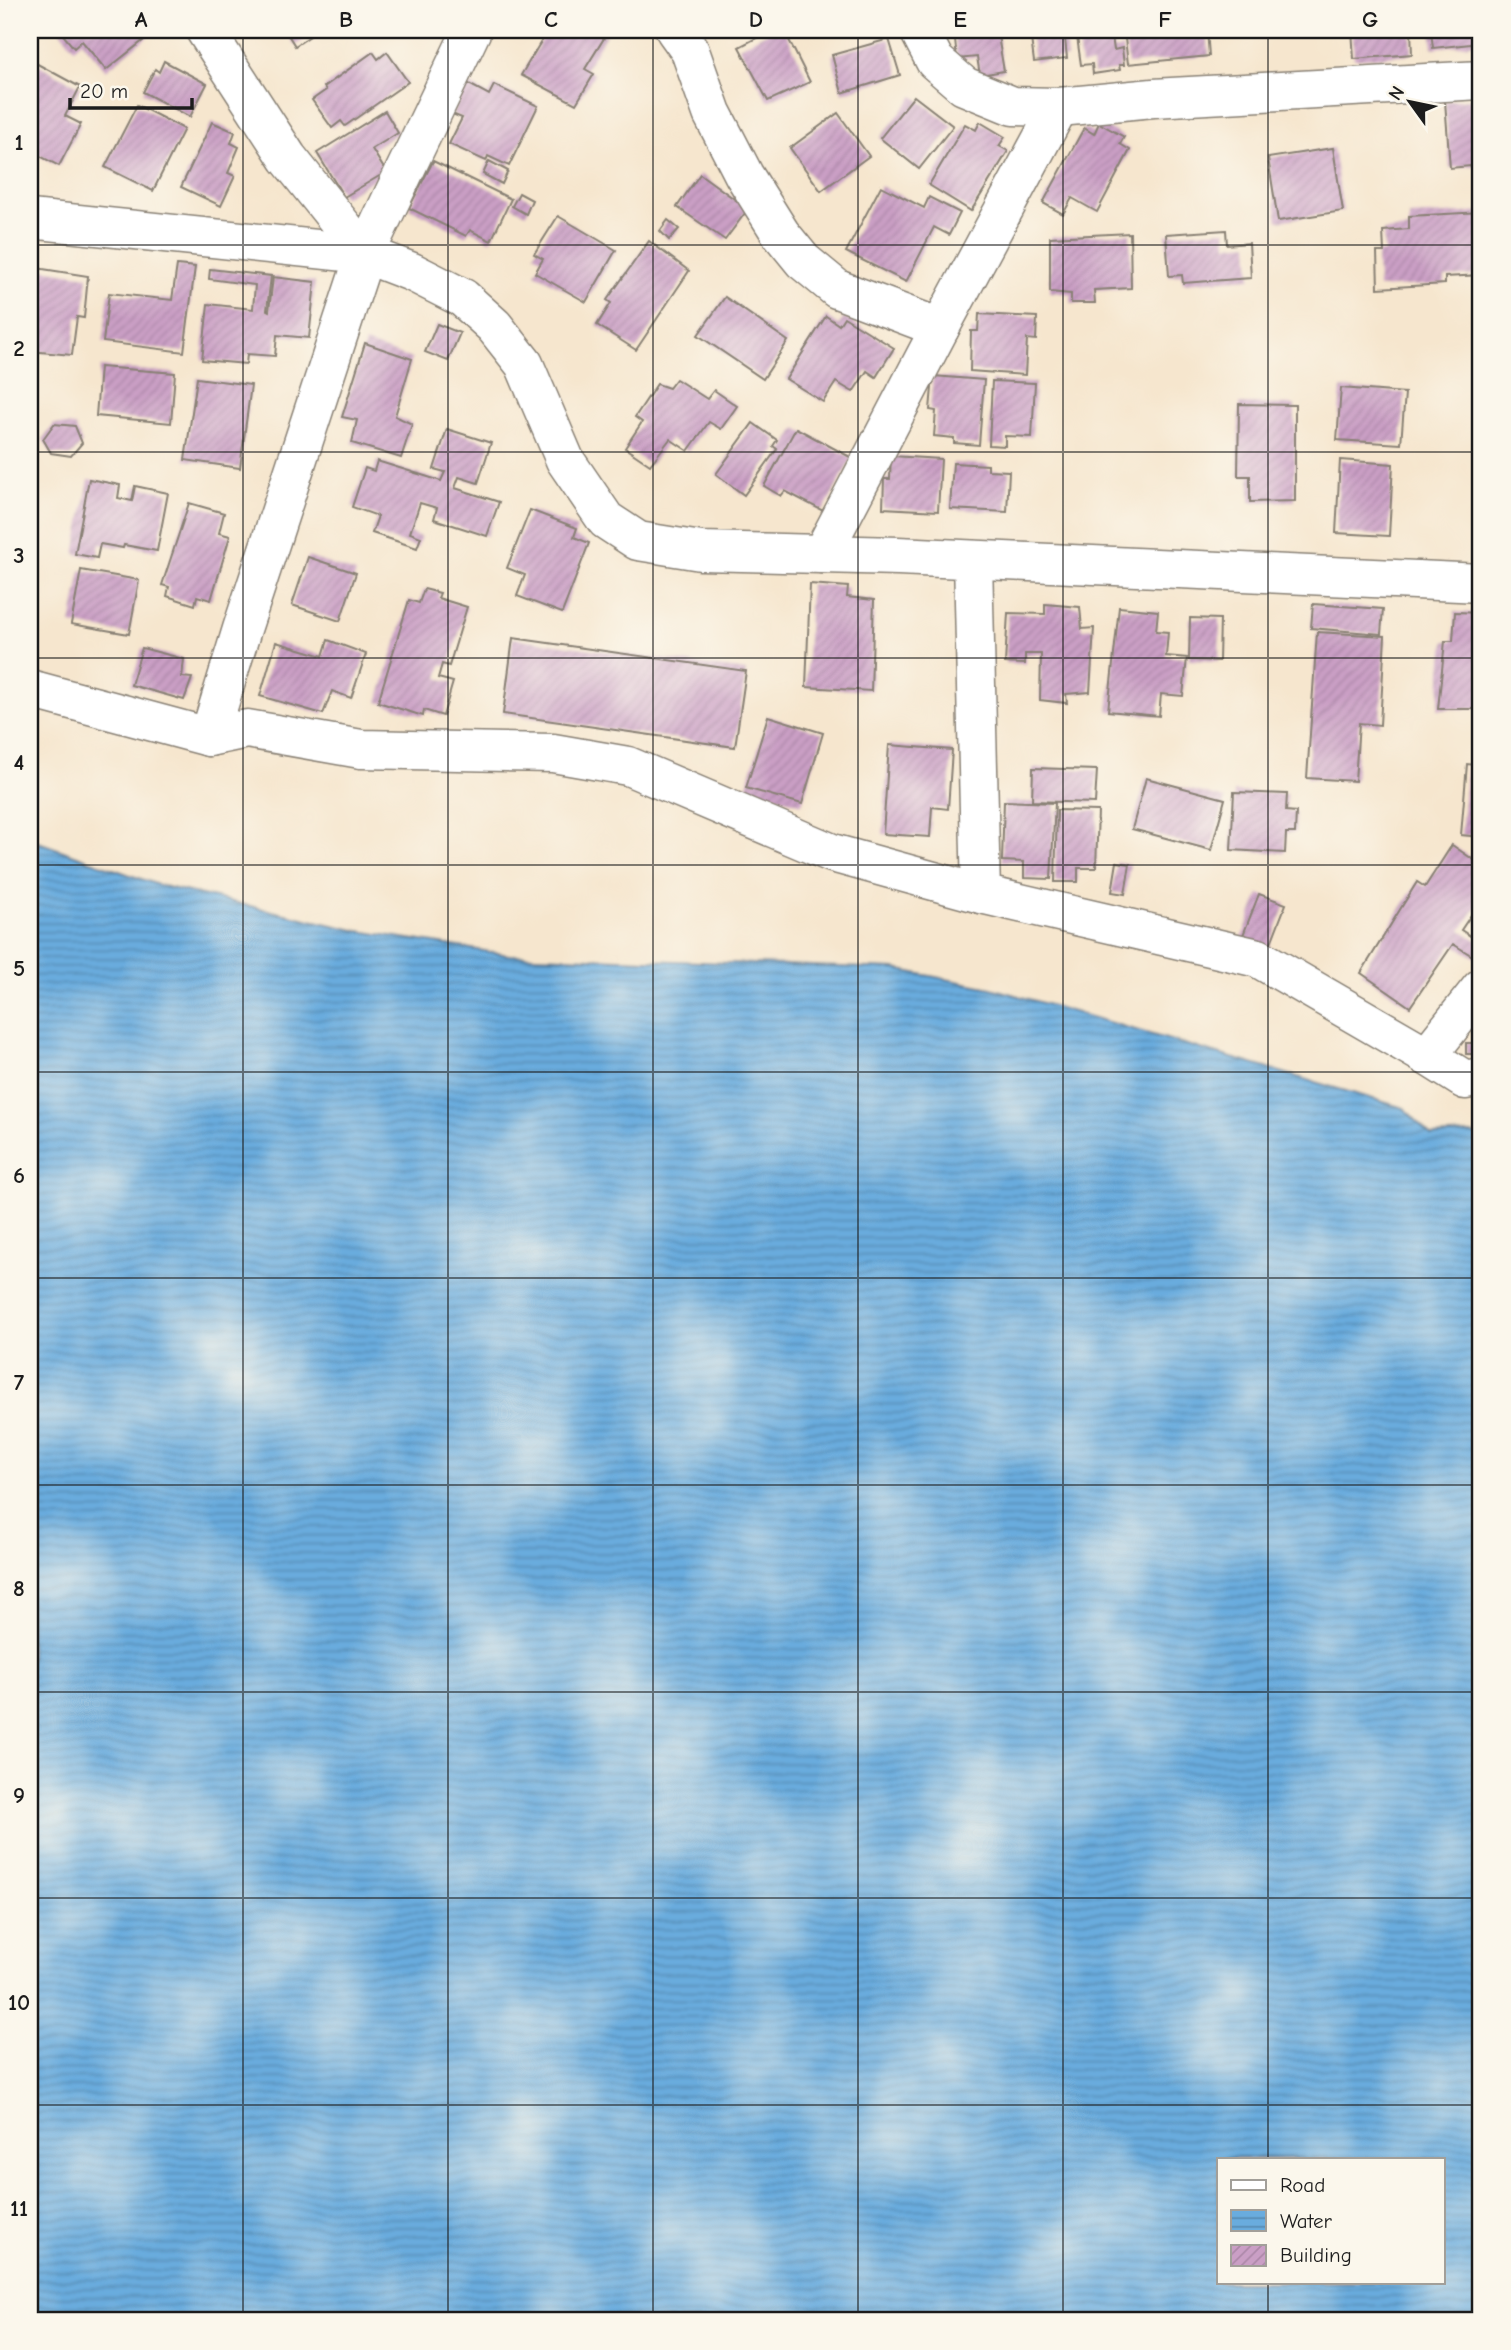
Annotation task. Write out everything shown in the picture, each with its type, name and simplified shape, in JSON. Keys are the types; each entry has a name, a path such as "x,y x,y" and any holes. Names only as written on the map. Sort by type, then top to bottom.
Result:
{"street":[{"path":"205,30 288,158 365,254"},
{"path":"209,737 365,254 472,30"},
{"path":"675,30 690,51 712,113 744,175 781,234 803,261 837,289 940,328"},
{"path":"919,30 935,61 964,86 1013,106 1059,107 1153,98 1481,80"},
{"path":"822,554 1059,107"},
{"path":"30,219 365,254 412,272 463,298 494,326 524,364 565,460 606,520 638,541 701,551 973,560 1481,583"},
{"path":"973,560 981,894"},
{"path":"30,689 209,737 247,729 362,749 553,753 628,766 832,853 981,894 1258,958 1427,1055 1465,1080 1481,1077"},
{"path":"1427,1055 1481,988"}],"water":[{"path":"30,839 158,885 359,931 509,955 895,969 991,988 1404,1108 1431,1136 1481,1136 1481,2320 30,2320"}],"building":[{"path":"59,30 144,30 149,36 106,70 82,41 74,48"},
{"path":"285,30 319,30 295,46"},
{"path":"548,30 597,30 606,35 585,69 594,74 576,104 521,75"},
{"path":"772,30 784,30 810,82 768,101 739,47"},
{"path":"954,30 997,30 1004,71 980,75 977,57 957,59"},
{"path":"1030,30 1064,30 1067,58 1034,62"},
{"path":"1076,30 1111,30 1114,50 1122,48 1124,65 1119,65 1120,70 1093,74 1092,64 1081,65"},
{"path":"1124,30 1207,30 1209,56 1128,64"},
{"path":"1352,30 1411,30 1412,54 1354,59"},
{"path":"1431,30 1479,30 1480,43 1433,48"},
{"path":"889,39 900,75 842,93 832,55"},
{"path":"373,52 378,59 387,52 408,82 345,126 341,121 332,128 312,100 326,90 324,87"},
{"path":"30,60 80,87 65,116 81,124 59,166 30,151"},
{"path":"164,61 207,84 190,117 143,92 155,69 159,72"},
{"path":"467,83 489,95 494,85 538,106 509,166 488,156 486,161 449,144 462,118 452,114"},
{"path":"914,96 953,126 919,169 880,138"},
{"path":"1481,98 1481,165 1450,168 1445,101"},
{"path":"137,105 184,129 153,191 105,167"},
{"path":"385,111 398,133 372,149 386,172 344,197 317,153"},
{"path":"838,113 869,156 821,191 790,148"},
{"path":"212,122 235,132 231,143 239,147 228,173 235,176 221,206 181,187"},
{"path":"980,122 1005,137 999,146 1008,151 971,211 929,185 965,124 976,130"},
{"path":"1099,123 1124,137 1120,144 1130,150 1097,212 1072,198 1063,214 1043,203 1084,128 1094,134"},
{"path":"1333,148 1343,211 1278,221 1268,158"},
{"path":"433,161 511,199 491,241 470,230 466,236 409,208"},
{"path":"489,161 508,171 502,184 483,174"},
{"path":"700,174 748,209 725,240 677,207"},
{"path":"881,186 924,208 929,197 960,213 949,235 934,227 906,282 846,252"},
{"path":"519,193 532,200 526,214 512,206"},
{"path":"1481,212 1481,275 1445,277 1445,284 1378,288 1377,252 1384,252 1383,231 1409,229 1409,216"},
{"path":"558,216 616,250 586,302 535,273 543,259 534,254"},
{"path":"668,220 679,229 669,240 660,231"},
{"path":"1226,230 1227,245 1249,243 1251,278 1183,283 1182,275 1169,276 1166,234"},
{"path":"1130,233 1131,288 1094,290 1095,303 1071,303 1071,294 1050,292 1050,237"},
{"path":"649,241 689,271 636,350 597,325 611,303 607,300"},
{"path":"177,265 195,267 184,352 103,342 109,293 172,300"},
{"path":"30,267 88,276 84,318 77,317 72,355 30,351"},
{"path":"210,269 271,276 269,311 273,277 315,282 309,338 277,335 275,356 247,354 246,364 202,360 208,304 253,309 255,285 209,279"},
{"path":"725,297 788,341 763,379 698,335"},
{"path":"979,314 1037,317 1036,340 1027,339 1025,375 970,371 971,331 978,331"},
{"path":"826,316 839,325 844,317 894,348 876,377 867,371 853,392 836,382 823,402 786,379"},
{"path":"437,324 460,333 448,361 425,352"},
{"path":"365,343 412,359 395,416 412,424 401,458 352,443 357,420 342,417"},
{"path":"100,367 175,373 171,423 96,416"},
{"path":"933,376 984,380 979,445 954,443 954,438 934,436 936,411 930,410"},
{"path":"197,378 251,385 240,468 185,460"},
{"path":"676,379 707,399 714,390 737,406 721,429 709,422 688,451 670,439 650,465 625,448 642,422 635,417 657,384 669,388"},
{"path":"992,381 1035,383 1032,437 1005,436 1005,446 989,445"},
{"path":"1341,388 1405,393 1401,444 1337,440"},
{"path":"1239,404 1295,405 1295,501 1250,502 1250,476 1238,476"},
{"path":"753,423 777,440 773,446 777,449 744,495 716,474"},
{"path":"54,424 75,426 82,443 71,456 51,453 43,439"},
{"path":"796,428 852,458 823,511 785,491 781,496 764,486"},
{"path":"447,429 491,443 478,483 459,477 455,488 499,502 487,536 434,519 437,508 420,503 410,533 421,537 417,548 372,533 378,516 352,507 365,468 374,471 377,461 441,481 445,472 434,469"},
{"path":"891,456 941,459 938,511 883,508 884,479 890,479"},
{"path":"1340,460 1393,464 1389,536 1336,533"},
{"path":"953,463 988,465 988,470 1009,471 1007,512 950,509"},
{"path":"89,479 120,485 118,498 132,501 135,486 168,493 157,551 100,544 97,558 75,554"},
{"path":"189,503 224,513 219,533 230,536 211,600 197,596 195,605 167,596 169,587 162,585"},
{"path":"530,510 577,528 574,537 589,543 562,613 517,596 525,575 507,568"},
{"path":"308,557 356,573 340,621 292,605"},
{"path":"81,570 139,580 129,634 71,624"},
{"path":"810,584 848,587 847,597 874,600 871,691 806,687"},
{"path":"424,589 440,593 438,598 467,607 449,666 442,664 438,678 453,682 443,716 424,710 423,716 378,702 409,600 419,603"},
{"path":"1045,604 1080,607 1082,629 1094,628 1090,692 1066,694 1067,703 1040,700 1041,654 1025,654 1025,664 1005,663 1008,613 1045,614"},
{"path":"1313,604 1383,609 1381,634 1311,628"},
{"path":"1119,607 1158,611 1156,631 1168,632 1166,656 1187,658 1183,696 1161,694 1159,716 1108,711"},
{"path":"1455,612 1481,613 1481,709 1438,709 1445,641 1453,641"},
{"path":"1190,618 1220,619 1219,661 1189,660"},
{"path":"1317,632 1385,636 1380,725 1359,723 1355,781 1307,778"},
{"path":"513,638 746,671 735,747 503,714"},
{"path":"328,640 366,654 351,698 332,691 323,714 260,696 276,642 323,656"},
{"path":"142,648 184,659 182,677 192,678 184,700 131,685"},
{"path":"768,716 823,733 802,804 746,788"},
{"path":"889,745 952,750 948,809 932,807 930,837 883,834"},
{"path":"1477,755 1481,755 1481,837 1461,835 1467,764 1476,765"},
{"path":"1033,768 1097,770 1095,803 1032,801"},
{"path":"1146,778 1225,799 1211,850 1132,829"},
{"path":"1234,792 1287,794 1286,811 1296,812 1295,833 1286,833 1285,853 1231,850"},
{"path":"1004,801 1055,803 1051,879 1024,878 1024,862 1002,861"},
{"path":"1057,810 1098,811 1096,868 1078,868 1078,882 1055,882"},
{"path":"1452,845 1481,865 1481,900 1461,930 1481,943 1481,958 1479,960 1453,944 1410,1007 1361,973 1417,882 1425,887"},
{"path":"1117,862 1130,864 1125,894 1112,892"},
{"path":"1259,894 1286,904 1267,953 1240,943"},
{"path":"1466,1043 1481,1043 1481,1054 1466,1054"}]}
